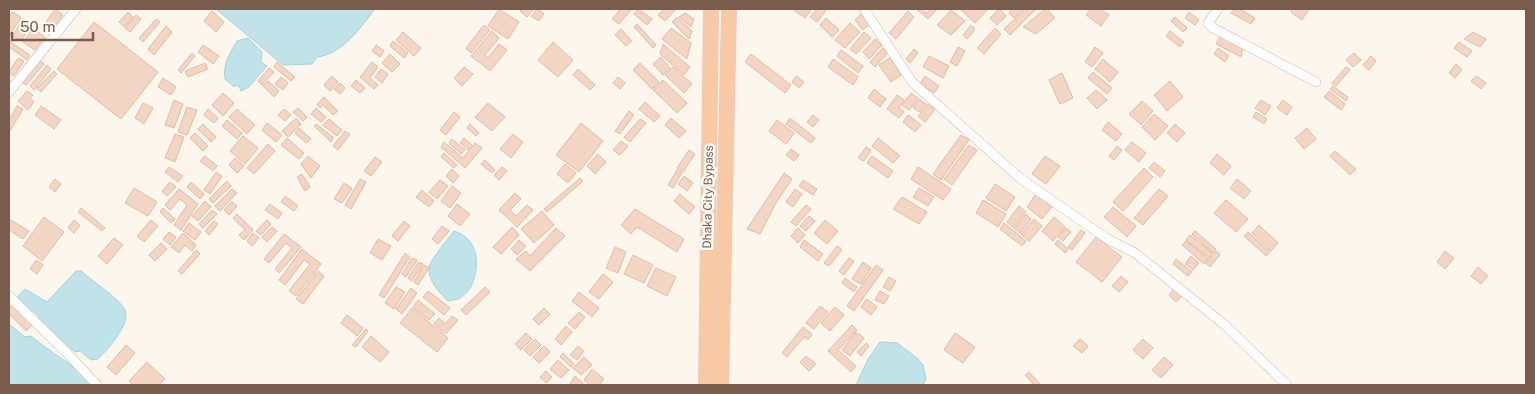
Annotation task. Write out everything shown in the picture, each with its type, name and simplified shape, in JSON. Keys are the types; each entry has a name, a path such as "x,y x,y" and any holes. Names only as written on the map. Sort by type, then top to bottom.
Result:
{"highway":[{"name":"Dhaka City Bypass","path":"706,385 711,9"},
{"path":"721,385 729,9"}],"street":[{"path":"9,92 76,9"},
{"path":"864,9 912,82 1021,179 1106,238 1135,253 1224,325 1287,385"},
{"path":"1218,9 1208,23 1213,28 1316,82"},
{"path":"9,296 97,385"}],"water":[{"path":"216,9 375,9 350,39 335,51 317,57 312,64 283,65"},
{"path":"248,38 262,52 261,62 267,66 249,87 241,91 239,86 233,86 225,79 225,69 229,55 237,41"},
{"path":"454,231 466,238 473,246 476,255 476,269 473,283 465,294 459,299 448,301 432,281 429,267 436,254"},
{"path":"76,271 81,271 105,290 125,310 126,316 122,329 113,343 98,359 91,360 80,351 75,352 43,324 37,314 20,303 18,296 25,289 47,302"},
{"path":"9,324 25,337 31,336 79,371 93,385 9,385"},
{"path":"880,342 897,343 917,358 923,365 926,379 923,385 856,385 868,359"}],"building":[{"path":"55,9 63,15 54,27 46,22"},
{"path":"499,9 519,22 508,39 488,26"},
{"path":"522,9 534,9 527,17 520,11"},
{"path":"537,9 544,14 539,21 531,16"},
{"path":"617,9 631,10 619,24 612,19 619,11"},
{"path":"638,9 652,19 647,25 634,14"},
{"path":"664,9 676,9 665,21 658,15"},
{"path":"795,9 812,9 805,18"},
{"path":"817,9 827,9 817,22 810,17"},
{"path":"916,9 922,9 927,13 929,9 937,9 928,19"},
{"path":"962,9 988,9 975,23"},
{"path":"999,9 1006,16 997,25 990,18"},
{"path":"1012,9 1022,10 1014,18 1009,13"},
{"path":"1025,9 1035,10 1010,35 1004,29"},
{"path":"1045,9 1055,18 1036,34 1023,27"},
{"path":"1091,9 1100,9 1109,15 1101,26 1086,15"},
{"path":"1234,9 1240,9 1255,18 1251,24 1231,13"},
{"path":"1293,9 1309,9 1302,20 1291,12"},
{"path":"951,10 965,21 951,35 937,25"},
{"path":"212,11 224,22 216,32 204,21"},
{"path":"908,11 914,17 896,39 889,33"},
{"path":"12,12 21,17 10,35 9,18"},
{"path":"128,12 133,17 124,27 119,22"},
{"path":"1189,12 1199,20 1195,25 1185,18"},
{"path":"685,13 694,19 691,27 679,17"},
{"path":"861,14 870,24 863,30 855,20"},
{"path":"136,15 141,19 130,32 125,28"},
{"path":"677,17 692,31 689,39 672,22"},
{"path":"1175,17 1187,28 1183,32 1171,21"},
{"path":"826,18 839,30 832,37 820,25"},
{"path":"156,19 160,22 143,42 139,38"},
{"path":"22,20 31,25 21,41 13,36"},
{"path":"94,22 158,72 121,119 57,69"},
{"path":"850,23 860,32 845,48 835,40"},
{"path":"637,24 656,45 653,48 634,27"},
{"path":"484,25 490,30 471,53 466,48"},
{"path":"971,25 975,29 967,39 963,35"},
{"path":"166,26 172,32 154,55 148,49"},
{"path":"671,28 691,43 687,59 662,39"},
{"path":"995,28 1001,34 984,54 977,48"},
{"path":"33,29 45,37 35,50 23,42"},
{"path":"621,29 632,41 626,46 615,35"},
{"path":"492,31 499,38 485,55 488,58 499,44 507,50 490,71 471,56"},
{"path":"1170,31 1184,42 1180,47 1166,36"},
{"path":"403,32 421,48 414,56 396,40"},
{"path":"864,32 871,38 856,54 850,49"},
{"path":"1473,32 1486,39 1480,47 1464,39"},
{"path":"1221,35 1243,46 1241,57 1216,44"},
{"path":"875,39 882,45 869,59 863,52"},
{"path":"9,41 30,55 27,60 9,47"},
{"path":"393,41 408,53 404,58 390,46"},
{"path":"553,42 573,60 558,77 538,60"},
{"path":"1459,42 1472,51 1467,57 1454,48"},
{"path":"663,44 690,67 684,75 660,54"},
{"path":"203,45 219,56 213,64 198,52"},
{"path":"376,45 384,51 380,57 372,51"},
{"path":"958,47 965,51 957,66 950,62"},
{"path":"1095,47 1103,53 1092,67 1085,62"},
{"path":"883,48 888,53 875,67 870,62"},
{"path":"1218,48 1229,56 1225,62 1214,54"},
{"path":"914,49 918,53 910,63 906,59"},
{"path":"841,50 863,66 858,73 837,56"},
{"path":"192,53 195,56 181,73 178,70"},
{"path":"1354,53 1361,60 1353,67 1346,60"},
{"path":"390,54 400,64 392,72 382,63"},
{"path":"751,54 791,85 785,93 745,62"},
{"path":"929,56 949,66 943,78 923,67"},
{"path":"1371,56 1376,61 1369,70 1363,65"},
{"path":"661,57 670,68 663,75 653,64"},
{"path":"18,58 24,61 14,76 9,72"},
{"path":"890,58 901,75 891,82 879,65"},
{"path":"833,59 858,77 853,85 828,67"},
{"path":"1103,59 1118,72 1110,82 1095,69"},
{"path":"40,60 44,64 26,85 22,82"},
{"path":"277,62 295,77 291,81 274,67"},
{"path":"372,62 378,67 370,78 378,85 374,89 360,77"},
{"path":"205,63 208,69 188,77 185,71"},
{"path":"640,63 659,82 652,89 633,70"},
{"path":"1456,64 1462,70 1455,78 1449,73"},
{"path":"47,65 51,69 34,90 30,86"},
{"path":"464,67 473,74 462,86 454,78"},
{"path":"673,67 692,84 684,93 665,75"},
{"path":"1346,67 1350,70 1336,86 1332,83"},
{"path":"269,68 274,72 262,85 258,81"},
{"path":"381,69 388,74 382,83 375,77"},
{"path":"578,69 595,85 590,90 573,75"},
{"path":"54,71 57,74 41,92 37,88"},
{"path":"1093,72 1112,88 1107,94 1088,78"},
{"path":"1062,73 1073,98 1060,104 1049,80"},
{"path":"332,76 338,82 330,91 324,85"},
{"path":"796,76 804,82 799,88 792,82"},
{"path":"925,76 939,86 934,93 920,84"},
{"path":"1476,76 1486,83 1481,89 1471,81"},
{"path":"281,77 288,83 283,90 275,84"},
{"path":"618,77 625,83 620,89 613,83"},
{"path":"163,78 176,87 171,95 158,87"},
{"path":"356,80 365,88 360,93 351,86"},
{"path":"663,80 687,103 677,113 653,90"},
{"path":"268,81 279,91 274,97 263,86"},
{"path":"1170,81 1183,97 1167,111 1154,95"},
{"path":"340,83 345,88 340,94 334,89"},
{"path":"1333,86 1348,97 1346,101 1330,89"},
{"path":"874,89 886,99 880,107 868,98"},
{"path":"1096,90 1107,100 1097,109 1087,98"},
{"path":"27,91 33,95 30,98 34,102 28,110 18,101"},
{"path":"1329,91 1345,104 1341,110 1324,97"},
{"path":"223,93 234,103 223,116 212,105"},
{"path":"911,93 918,98 909,110 902,105"},
{"path":"897,95 904,100 899,108 904,112 899,118 887,109"},
{"path":"324,97 338,111 333,115 323,105 320,108 317,104"},
{"path":"919,99 926,104 919,112 913,107"},
{"path":"174,100 183,104 174,128 165,125"},
{"path":"1261,100 1271,106 1265,115 1255,108"},
{"path":"1283,100 1292,107 1287,115 1277,108"},
{"path":"1142,101 1153,111 1141,125 1129,114"},
{"path":"645,102 660,116 654,122 639,109"},
{"path":"143,103 153,108 144,124 135,118"},
{"path":"488,103 505,117 492,131 475,117"},
{"path":"928,104 935,109 925,122 918,116"},
{"path":"17,106 23,109 10,131 9,120"},
{"path":"41,106 61,120 54,129 35,115"},
{"path":"187,107 197,110 187,135 178,132"},
{"path":"298,108 307,117 303,121 293,112"},
{"path":"316,108 326,117 321,122 311,114"},
{"path":"208,109 218,118 214,123 204,115"},
{"path":"237,109 255,125 247,134 229,117"},
{"path":"284,109 291,115 285,121 278,115"},
{"path":"629,111 634,115 620,134 615,131"},
{"path":"454,112 460,117 446,135 440,130"},
{"path":"1256,112 1267,119 1264,124 1253,117"},
{"path":"1154,114 1168,126 1155,140 1142,127"},
{"path":"813,115 819,120 813,127 807,122"},
{"path":"908,115 921,125 915,132 903,122"},
{"path":"296,118 301,124 288,137 282,131"},
{"path":"671,118 686,131 679,138 665,125"},
{"path":"790,118 815,138 811,143 786,124"},
{"path":"329,119 342,130 337,136 323,125"},
{"path":"640,119 646,123 630,142 624,137"},
{"path":"227,120 242,133 237,139 222,126"},
{"path":"777,120 794,133 786,144 769,131"},
{"path":"1108,122 1122,134 1116,141 1102,130"},
{"path":"267,123 282,135 276,142 262,130"},
{"path":"581,123 603,141 579,172 556,155"},
{"path":"203,124 216,137 211,142 198,129"},
{"path":"316,124 333,137 331,142 314,126"},
{"path":"470,124 479,133 476,136 467,128"},
{"path":"1175,124 1185,133 1177,142 1167,133"},
{"path":"299,128 311,139 306,143 295,133"},
{"path":"1307,128 1316,139 1304,149 1295,138"},
{"path":"345,131 350,134 338,150 333,146"},
{"path":"195,133 208,146 203,151 190,138"},
{"path":"175,134 184,137 175,162 165,158"},
{"path":"513,134 523,142 511,158 500,149"},
{"path":"961,135 969,140 941,180 933,174"},
{"path":"243,136 258,148 245,164 230,151"},
{"path":"287,138 304,153 299,159 281,145"},
{"path":"464,138 472,145 468,150 460,143"},
{"path":"878,138 900,156 893,163 872,146"},
{"path":"452,139 465,150 461,154 449,143"},
{"path":"621,141 628,146 620,155 613,150"},
{"path":"444,142 463,158 475,143 482,148 465,168 441,147"},
{"path":"1132,142 1146,153 1139,162 1125,150"},
{"path":"268,144 275,151 254,174 247,168"},
{"path":"969,145 977,150 952,185 944,179"},
{"path":"1117,146 1122,150 1114,160 1109,156"},
{"path":"866,147 871,150 864,161 858,158"},
{"path":"791,149 799,155 794,161 786,155"},
{"path":"689,150 695,154 683,172 677,168"},
{"path":"1335,151 1356,169 1350,175 1330,156"},
{"path":"444,153 457,165 454,168 441,157"},
{"path":"598,154 606,162 595,174 587,166"},
{"path":"1217,154 1231,166 1224,175 1210,163"},
{"path":"205,156 217,166 213,171 200,161"},
{"path":"308,156 320,166 311,178 301,164"},
{"path":"872,156 893,171 888,178 867,163"},
{"path":"1045,156 1060,166 1046,184 1032,174"},
{"path":"375,157 382,162 371,176 364,171"},
{"path":"235,158 244,166 237,173 229,165"},
{"path":"485,160 495,170 492,173 481,164"},
{"path":"1154,162 1165,171 1160,177 1149,168"},
{"path":"565,164 576,173 568,183 557,174"},
{"path":"169,167 183,176 178,182 165,172"},
{"path":"502,167 507,171 499,180 494,175"},
{"path":"918,167 951,189 943,200 911,179"},
{"path":"1144,168 1153,177 1123,211 1113,202"},
{"path":"452,169 459,176 453,183 446,176"},
{"path":"677,170 682,173 673,188 668,185"},
{"path":"216,172 222,176 210,194 204,190"},
{"path":"784,173 792,179 776,203 760,234 747,229"},
{"path":"302,174 310,187 305,191 297,177"},
{"path":"684,176 693,183 687,191 678,184"},
{"path":"580,178 583,181 547,212 544,209"},
{"path":"55,179 61,184 55,192 49,187"},
{"path":"360,179 366,182 351,209 345,205"},
{"path":"1237,179 1251,191 1244,199 1230,188"},
{"path":"440,180 448,186 437,199 429,192"},
{"path":"803,180 817,189 813,195 799,186"},
{"path":"227,181 231,186 213,203 209,199"},
{"path":"170,182 176,187 167,196 162,191"},
{"path":"191,182 204,194 200,199 187,187"},
{"path":"344,183 352,188 342,203 334,199"},
{"path":"995,184 1015,197 1006,211 986,198"},
{"path":"452,186 461,193 450,208 441,201"},
{"path":"134,188 157,202 148,216 125,203"},
{"path":"919,188 934,197 928,206 913,197"},
{"path":"179,189 198,204 181,230 174,225 187,205 180,199 170,210 165,205"},
{"path":"232,189 237,193 220,211 215,206"},
{"path":"795,189 802,194 793,207 786,202"},
{"path":"1159,189 1168,196 1143,225 1134,218"},
{"path":"422,190 434,201 429,207 416,197"},
{"path":"515,193 521,199 510,210 516,216 527,205 533,210 517,227 499,210"},
{"path":"680,194 695,207 689,214 674,201"},
{"path":"1036,194 1052,207 1042,219 1027,207"},
{"path":"285,196 298,206 294,211 281,202"},
{"path":"902,197 927,212 919,224 893,209"},
{"path":"983,200 1006,214 998,227 976,213"},
{"path":"1226,200 1248,219 1236,232 1214,213"},
{"path":"205,201 211,207 198,221 192,216"},
{"path":"232,202 237,206 229,215 224,210"},
{"path":"270,204 282,213 278,219 265,210"},
{"path":"457,204 470,214 460,226 448,216"},
{"path":"806,205 811,209 796,226 791,222"},
{"path":"1019,206 1026,212 1013,227 1007,222"},
{"path":"1113,207 1136,226 1127,237 1104,217"},
{"path":"81,208 105,228 102,231 78,212"},
{"path":"163,208 175,219 171,223 160,212"},
{"path":"635,209 684,239 677,252 637,227 631,234 621,225"},
{"path":"212,210 217,214 203,228 199,224"},
{"path":"542,211 554,225 534,243 521,229"},
{"path":"237,214 253,230 244,240 239,235 245,230 233,218"},
{"path":"1026,214 1031,219 1020,233 1014,228"},
{"path":"809,216 815,221 806,231 800,226"},
{"path":"44,217 64,232 42,261 23,246"},
{"path":"1054,217 1065,227 1053,241 1042,231"},
{"path":"9,219 29,231 23,239 9,230"},
{"path":"1034,219 1042,226 1029,241 1021,234"},
{"path":"74,220 80,225 74,233 68,228"},
{"path":"151,220 158,226 144,242 137,236"},
{"path":"267,220 271,224 261,235 256,231"},
{"path":"825,220 838,231 827,244 814,233"},
{"path":"214,221 218,224 209,235 205,231"},
{"path":"404,221 410,226 398,241 392,236"},
{"path":"189,223 201,232 195,240 183,231"},
{"path":"1004,223 1026,241 1022,246 1000,229"},
{"path":"1259,225 1278,243 1271,251 1252,233"},
{"path":"442,226 449,231 438,244 432,239"},
{"path":"272,227 277,231 267,242 262,237"},
{"path":"512,227 519,235 501,254 493,247"},
{"path":"556,228 565,236 530,271 516,259 526,251 530,256"},
{"path":"798,228 805,235 798,243 791,236"},
{"path":"1066,228 1071,232 1063,241 1058,237"},
{"path":"1081,230 1085,233 1072,250 1068,247"},
{"path":"1195,231 1216,249 1213,253 1192,234"},
{"path":"169,232 176,237 170,245 163,239"},
{"path":"1248,232 1270,252 1266,256 1244,236"},
{"path":"183,233 196,245 192,251 185,245 179,253 171,247"},
{"path":"253,233 259,238 252,246 247,241"},
{"path":"284,234 301,247 279,273 275,269 292,248 286,243 269,263 264,259"},
{"path":"1190,235 1212,253 1209,258 1186,240"},
{"path":"1096,237 1122,257 1102,282 1076,262"},
{"path":"114,238 123,245 107,264 98,256"},
{"path":"378,239 391,246 382,260 370,253"},
{"path":"519,240 526,246 517,255 511,249"},
{"path":"804,240 823,254 818,261 800,247"},
{"path":"1058,240 1068,249 1065,253 1055,244"},
{"path":"1186,241 1208,259 1204,264 1182,245"},
{"path":"161,243 167,249 155,261 149,255"},
{"path":"837,246 842,250 829,266 824,263"},
{"path":"615,247 626,252 618,273 606,268"},
{"path":"302,249 321,264 296,296 289,291 310,264 304,260 285,285 279,280"},
{"path":"196,250 200,254 182,274 178,271"},
{"path":"1216,251 1220,255 1210,267 1206,263"},
{"path":"1445,251 1454,258 1445,269 1437,262"},
{"path":"405,253 410,257 384,298 379,295"},
{"path":"633,255 653,265 644,283 624,274"},
{"path":"1191,256 1199,263 1193,270 1185,264"},
{"path":"412,258 417,260 406,277 402,274"},
{"path":"849,258 854,261 844,275 839,271"},
{"path":"1176,259 1192,272 1188,276 1173,264"},
{"path":"36,260 43,265 37,274 30,269"},
{"path":"418,262 423,264 412,281 408,278"},
{"path":"863,262 871,268 861,284 852,279"},
{"path":"424,265 429,268 418,285 414,282"},
{"path":"876,265 883,270 854,311 847,306"},
{"path":"1478,267 1488,276 1481,284 1471,276"},
{"path":"656,268 676,277 667,296 647,286"},
{"path":"318,271 324,276 303,304 296,299"},
{"path":"603,274 613,282 599,299 589,292"},
{"path":"1121,276 1128,282 1119,292 1112,286"},
{"path":"889,277 896,281 890,291 883,287"},
{"path":"845,278 857,287 854,292 842,283"},
{"path":"396,287 405,292 394,309 385,303"},
{"path":"485,287 490,292 466,315 461,310"},
{"path":"411,288 417,293 402,314 396,309"},
{"path":"1175,288 1183,295 1176,302 1169,295"},
{"path":"428,291 450,308 444,315 423,297"},
{"path":"880,291 889,296 884,304 875,300"},
{"path":"579,292 599,308 592,317 572,301"},
{"path":"867,299 877,307 871,315 861,307"},
{"path":"418,300 435,314 429,320 413,307"},
{"path":"12,305 32,325 26,331 9,314 9,308"},
{"path":"820,306 828,312 814,329 806,323"},
{"path":"835,307 844,315 830,331 821,323"},
{"path":"412,308 448,338 437,352 400,323"},
{"path":"544,308 550,314 539,325 533,319"},
{"path":"579,312 585,317 575,329 568,323"},
{"path":"347,315 363,328 357,336 341,323"},
{"path":"452,316 458,320 446,334 434,324 439,318 445,324"},
{"path":"852,325 857,330 838,350 856,366 851,372 828,351"},
{"path":"566,326 572,332 561,345 555,339"},
{"path":"803,327 812,334 808,340 804,337 787,357 782,353"},
{"path":"366,329 368,331 356,347 352,345"},
{"path":"856,332 864,338 850,356 842,350"},
{"path":"526,333 532,339 521,350 515,344"},
{"path":"955,333 975,347 963,363 944,350"},
{"path":"371,336 389,352 380,362 362,347"},
{"path":"535,339 541,345 530,356 524,350"},
{"path":"1080,339 1088,346 1082,353 1073,346"},
{"path":"1143,339 1153,348 1143,359 1133,350"},
{"path":"866,343 869,346 861,356 857,352"},
{"path":"126,345 135,353 116,375 107,367"},
{"path":"544,346 550,352 539,363 533,357"},
{"path":"578,346 584,351 577,360 570,355"},
{"path":"563,353 574,364 571,367 560,357"},
{"path":"806,356 816,364 809,371 800,362"},
{"path":"584,357 592,365 581,375 573,368"},
{"path":"1164,357 1173,365 1161,378 1152,370"},
{"path":"558,360 569,370 561,378 550,369"},
{"path":"147,362 165,379 159,385 133,385 129,381"},
{"path":"592,369 604,379 599,385 590,385 584,380"},
{"path":"546,371 552,377 546,383 540,377"},
{"path":"1029,372 1041,385 1034,385 1025,375"},
{"path":"575,376 583,383 582,385 569,385"}]}
